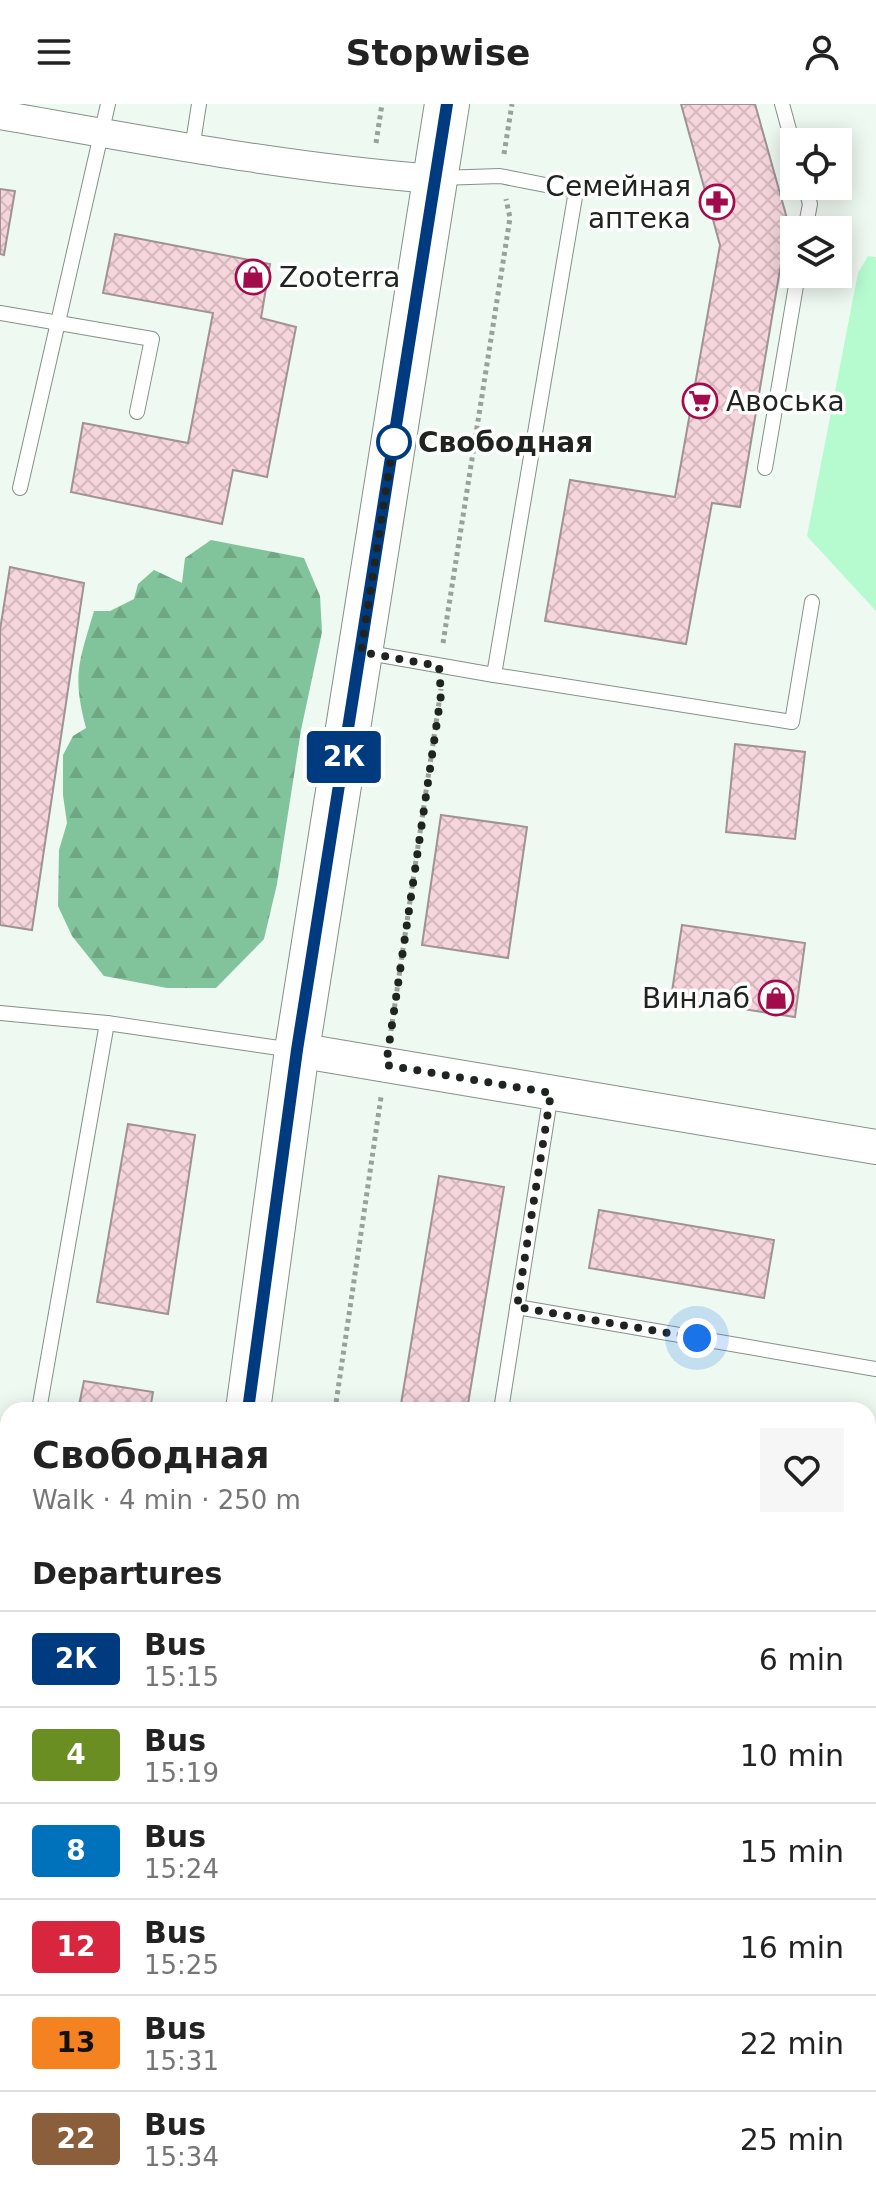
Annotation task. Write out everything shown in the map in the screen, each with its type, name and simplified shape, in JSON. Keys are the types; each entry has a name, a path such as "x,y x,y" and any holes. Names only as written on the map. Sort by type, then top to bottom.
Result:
{"main road":[{"path":"249,1402 297,1050 447,104"}],"street":[{"path":"0,115 192,149 371,174 435,179"},
{"path":"297,1050 876,1147"}],"lane":[{"path":"20,488 108,104"},
{"path":"192,149 199,104"},
{"path":"782,104 789,128"},
{"path":"435,179 500,176 576,191 494,675"},
{"path":"765,468 796,288"},
{"path":"0,313 152,339 137,412"},
{"path":"361,652 792,722 812,602"},
{"path":"0,1013 107,1023 297,1050"},
{"path":"40,1402 107,1023"},
{"path":"502,1402 551,1093"},
{"path":"517,1307 876,1369"}],"path":[{"path":"336,1402 441,695 439,666 510,218 500,176 512,104"}],"green space":[{"path":"868,256 876,257 876,611 807,536 858,273"},
{"path":"211,540 304,558 320,596 322,632 301,730 277,884 264,939 216,988 167,988 104,976 72,936 58,906 59,850 67,823 63,755 73,736 86,728 78,681 84,643 94,611 110,611 134,599 138,584 154,570 182,583 185,558"}],"building":[{"path":"681,104 755,104 786,216 780,216 780,270 740,507 712,503 686,644 545,621 570,480 675,497 720,245"},
{"path":"0,189 15,191 4,255 0,254"},
{"path":"115,234 270,264 261,318 296,327 267,477 233,470 222,524 71,492 83,423 188,443 213,313 103,293"},
{"path":"10,567 84,583 32,930 0,925 0,630"},
{"path":"735,744 805,752 795,839 726,832"},
{"path":"441,815 527,827 508,958 422,945"},
{"path":"682,925 805,943 795,1017 671,998"},
{"path":"128,1124 195,1135 168,1314 97,1302"},
{"path":"439,1176 504,1187 468,1402 401,1402"},
{"path":"599,1210 774,1240 764,1298 589,1268"},
{"path":"84,1381 153,1392 151,1402 80,1402"}],"bus line":[{"name":"2К","path":"249,1402 297,1050 447,104"}],"place":[{"name":"Семейная аптека","path":"717,202"},
{"name":"Zooterra","path":"253,277"},
{"name":"Авоська","path":"700,401"},
{"name":"Свободная","path":"394,442"},
{"name":"Винлаб","path":"776,998"}],"route":[{"path":"394,442 395,431 361,652 439,666 441,695 386,1065 551,1093 517,1307 697,1338"}]}
